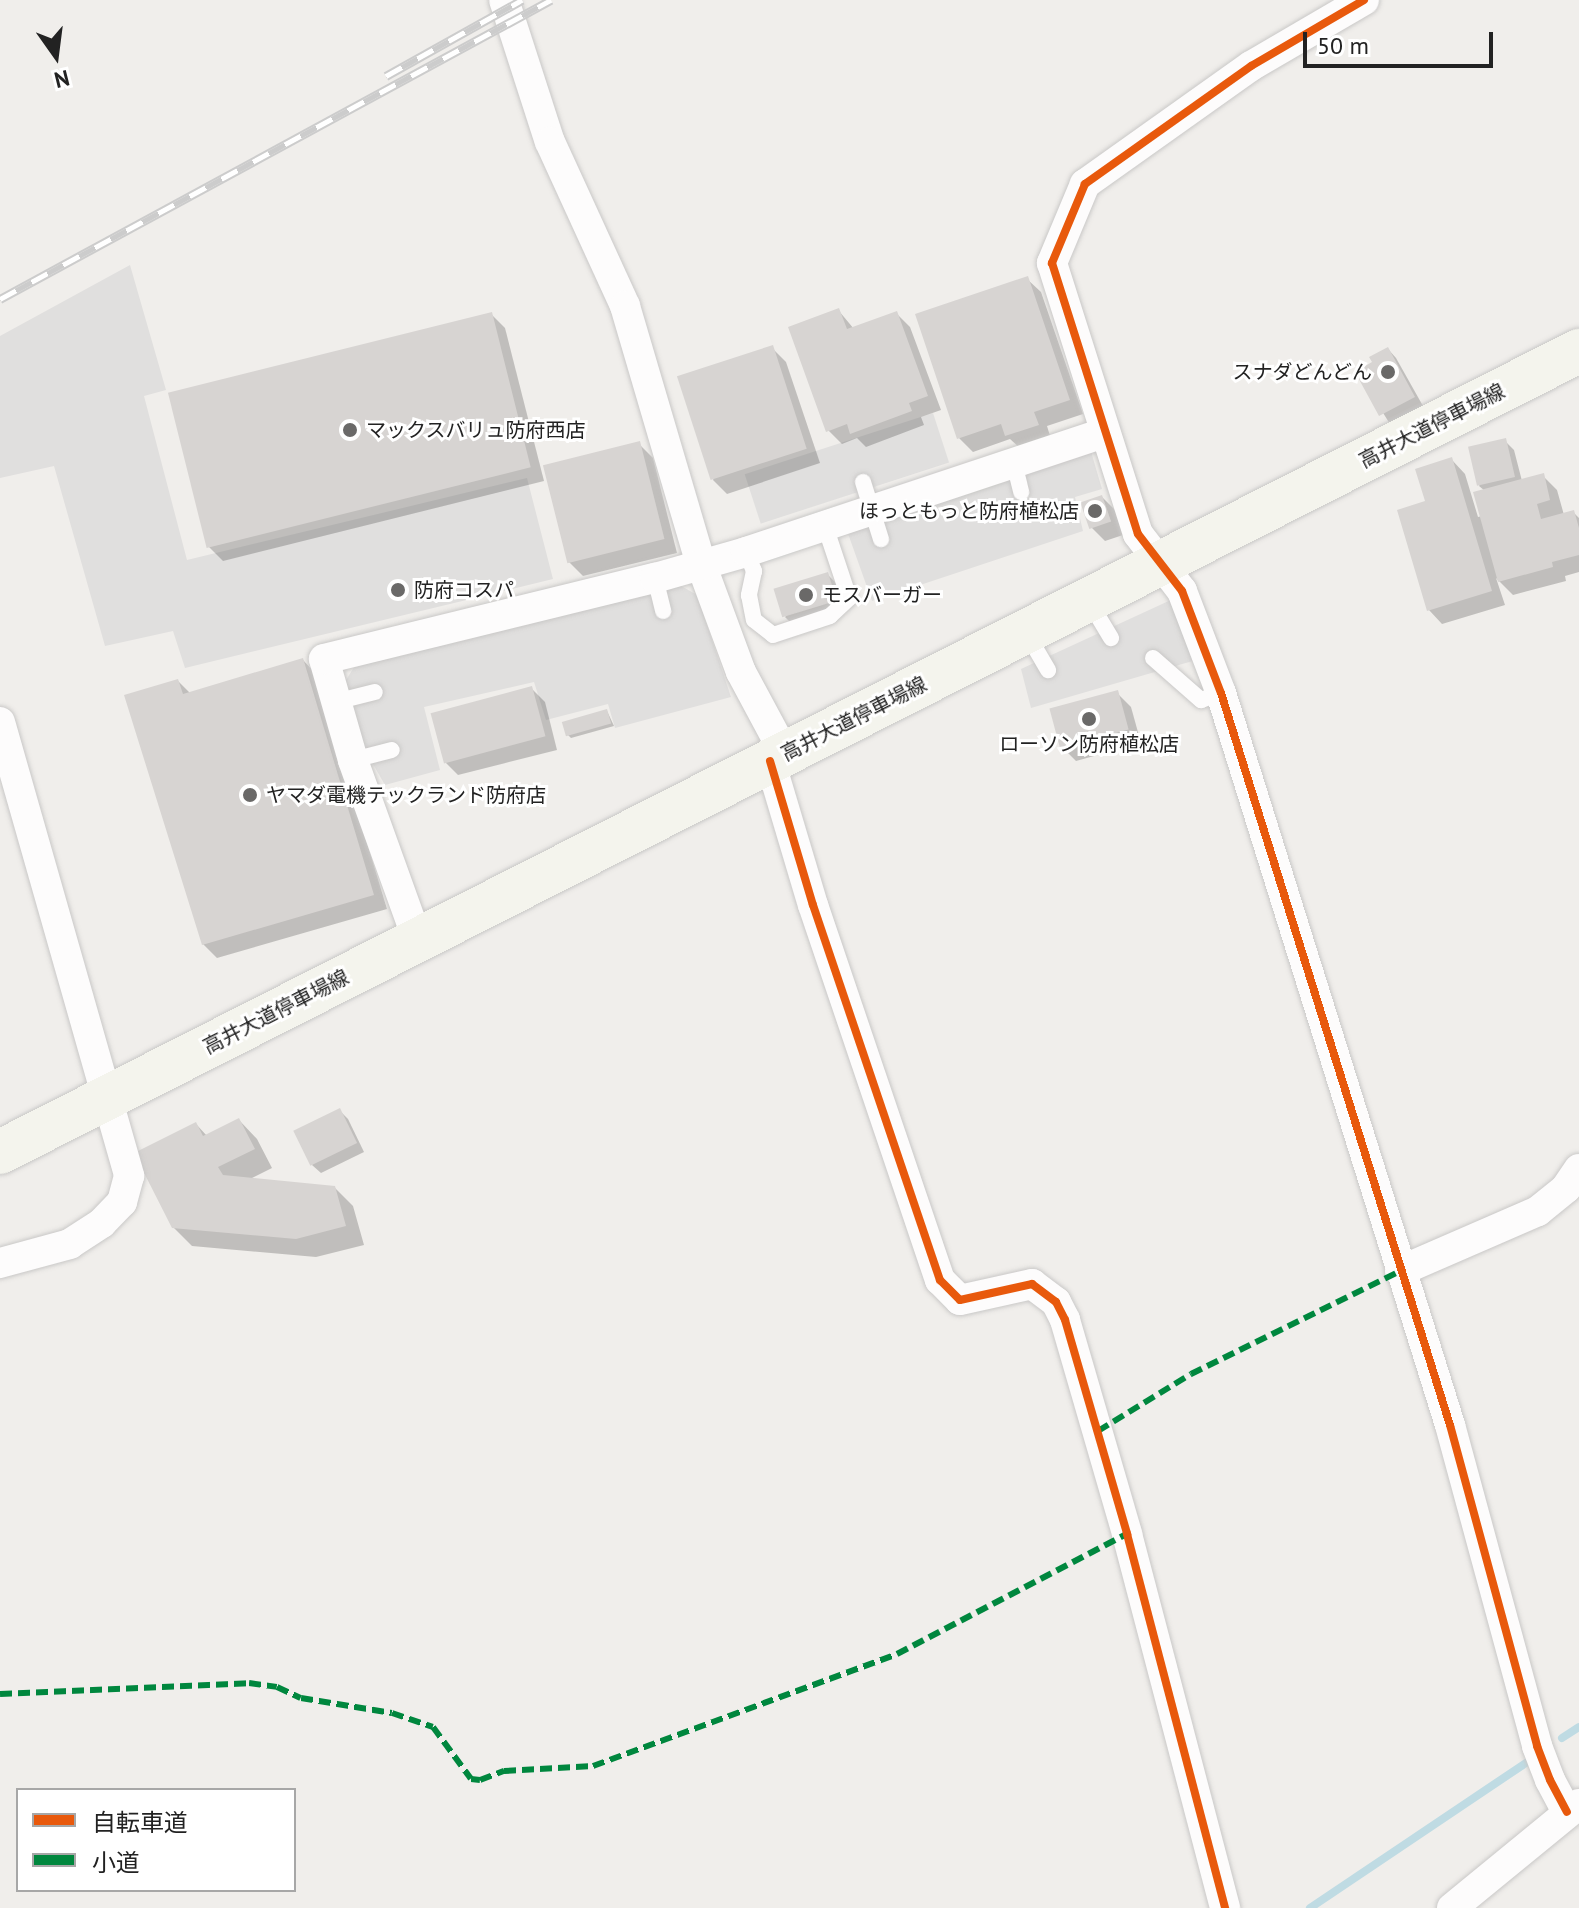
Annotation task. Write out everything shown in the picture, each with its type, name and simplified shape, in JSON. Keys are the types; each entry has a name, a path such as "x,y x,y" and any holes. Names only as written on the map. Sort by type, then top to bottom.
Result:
{"main road":[{"name":"高井大道停車場線","path":"0,1152 1579,351"}],"street":[{"path":"504,0 550,142 625,306 701,564 777,757 813,905 940,1280 960,1300 1032,1284 1056,1302 1065,1320 1127,1534 1225,1908"},
{"path":"1364,0 1251,66 1085,184 1052,263 1138,534 1182,591 1221,693 1450,1425 1537,1746 1550,1780 1573,1808 1452,1908"},
{"path":"418,941 353,760 324,659 655,578 746,552 825,526 866,496 1014,463 1104,433"},
{"path":"0,722 104,1099 129,1176 122,1202 102,1223 70,1244 0,1263"},
{"path":"1400,1271 1538,1211 1566,1188 1579,1169"}],"lane":[{"path":"1014,463 1021,492"},
{"path":"866,496 881,539"},
{"path":"746,552 754,571 749,595 754,620 773,635 830,616 849,598 825,526"},
{"path":"655,578 663,611"},
{"path":"1089,602 1111,638"},
{"path":"1026,633 1048,670"},
{"path":"1153,658 1201,700 1221,693"},
{"path":"335,702 375,692"},
{"path":"353,760 392,750"}],"shaded area":[{"path":"130,265 166,390 144,396 187,560 527,478 553,579 185,668 173,631 105,646 54,466 0,478 0,336"},
{"path":"933,413 949,462 761,524 745,474"},
{"path":"1090,448 1102,489 1075,497 1083,531 872,601 846,528"},
{"path":"676,583 697,595 731,697 615,728 608,704 546,720 534,682 424,707 440,770 385,785 362,745 343,685 356,664"},
{"path":"1173,599 1196,660 1031,708 1021,669"}],"building":[{"path":"1028,276 1070,400 1034,412 1039,425 1005,436 1001,424 957,439 915,314"},
{"path":"839,308 847,329 897,311 928,396 909,403 912,411 850,434 847,424 826,432 788,327"},
{"name":"マックスバリュ防府西店","path":"492,312 531,467 207,548 168,393"},
{"path":"773,345 807,449 711,480 677,376"},
{"path":"1388,347 1415,397 1379,416 1355,372 1372,362 1369,357"},
{"path":"1506,438 1515,477 1477,486 1468,447"},
{"path":"640,441 664,539 567,563 543,465"},
{"path":"1452,457 1492,591 1427,611 1397,510 1425,501 1415,469"},
{"path":"1544,473 1550,500 1537,504 1541,519 1574,510 1579,528 1579,555 1552,562 1553,567 1498,582 1473,492"},
{"name":"ほっともっと防府植松店","path":"1102,495 1111,521 1089,529 1080,502"},
{"name":"モスバーガー","path":"828,572 837,601 782,617 773,589"},
{"name":"ヤマダ電機テックランド防府店","path":"303,658 374,895 202,945 124,695 178,679 183,694"},
{"path":"532,686 545,736 444,763 431,713"},
{"name":"ローソン防府植松店","path":"1118,690 1129,730 1060,748 1049,708"},
{"path":"607,709 611,723 566,736 562,722"},
{"path":"340,1108 357,1143 310,1166 293,1131"},
{"path":"239,1118 255,1149 218,1167 223,1175 335,1186 346,1226 296,1239 172,1228 134,1153 196,1122 203,1136"}],"waterway":[{"path":"1562,1738 1579,1727"},
{"path":"1310,1908 1526,1763"}],"railway":[{"path":"386,76 522,0"},
{"path":"0,299 551,0"}],"marked path":[{"path":"1098,1431 1191,1374 1400,1271"},
{"path":"0,1694 249,1683 277,1687 301,1698 392,1713 433,1727 471,1779 480,1780 504,1771 593,1766 897,1654 1127,1534"}],"cycle path":[{"path":"1364,0 1251,66 1085,184 1052,263 1138,534 1182,591 1221,693 1450,1425 1537,1746 1567,1812"},
{"path":"770,761 813,905 940,1280 960,1300 1032,1284 1056,1302 1065,1320 1127,1534 1225,1908"}],"place":[{"name":"スナダどんどん","path":"1388,372"},
{"name":"マックスバリュ防府西店","path":"350,430"},
{"name":"ほっともっと防府植松店","path":"1095,511"},
{"name":"防府コスパ","path":"398,590"},
{"name":"モスバーガー","path":"806,595"},
{"name":"ローソン防府植松店","path":"1089,719"},
{"name":"ヤマダ電機テックランド防府店","path":"250,795"}]}
